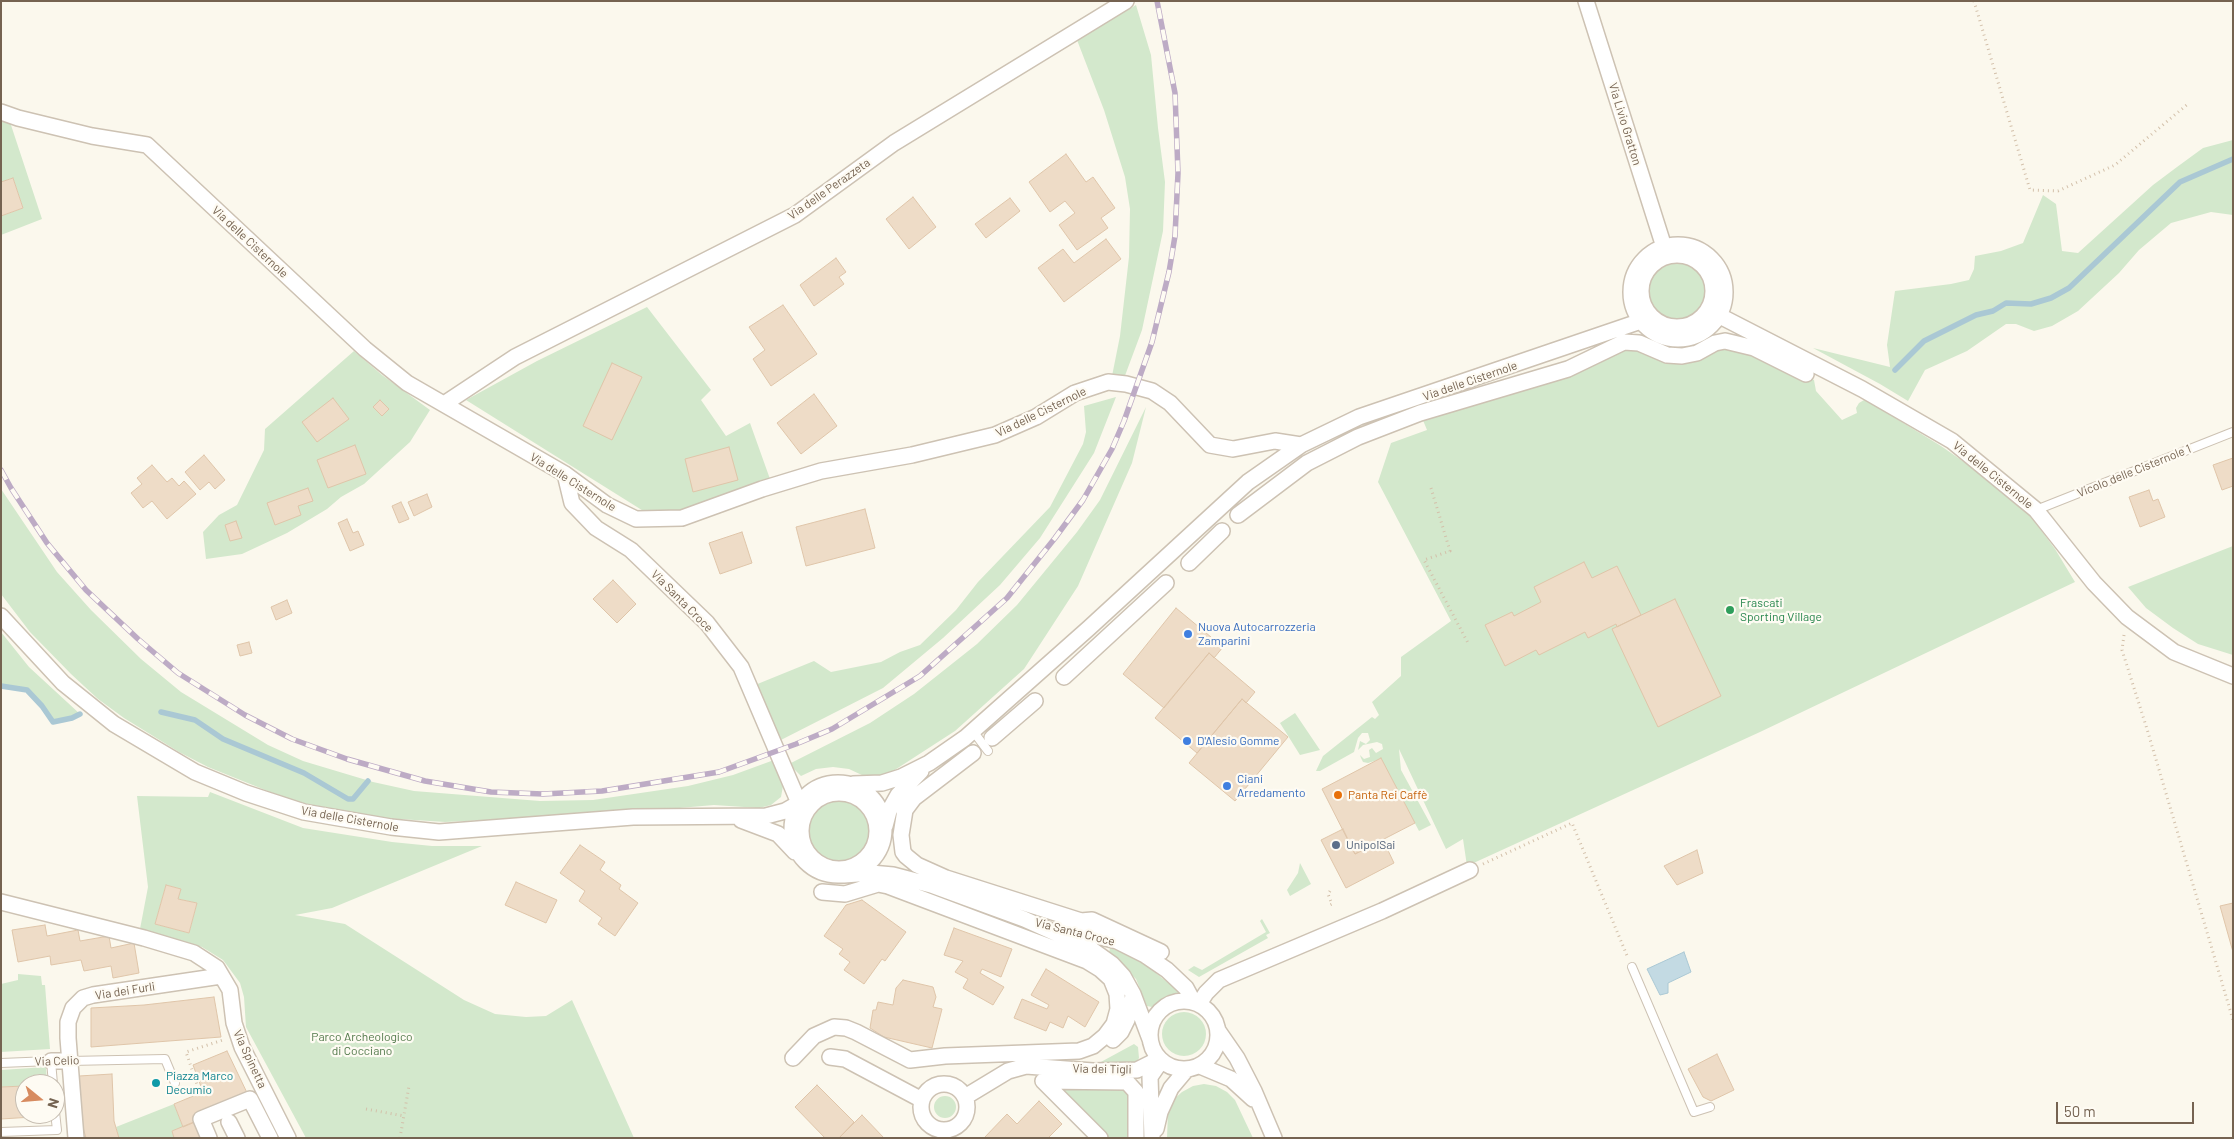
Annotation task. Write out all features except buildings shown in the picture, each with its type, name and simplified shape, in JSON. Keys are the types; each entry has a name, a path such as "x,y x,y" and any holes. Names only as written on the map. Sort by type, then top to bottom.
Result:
{"street":[{"name":"Via delle Perazzeta","path":"444,404 515,357 795,215 894,143 1126,1"},
{"name":"Via Livio Gratton","path":"1586,1 1664,247"},
{"name":"Via delle Cisternole","path":"1,112 92,136 147,145 365,349 406,383 565,474 607,505 636,519 682,518 762,489 821,471 912,456 994,435 1036,416 1075,393 1108,382 1152,390 1170,404 1210,445 1233,449 1275,441 1301,445"},
{"path":"1685,246 1696,248 1710,257 1719,269 1725,289 1723,307 1718,315 1711,326 1700,335 1676,340 1655,334 1647,320 1632,306 1630,293 1635,272 1646,257 1664,247 1685,246"},
{"path":"1666,257 1689,258 1700,264 1708,273 1712,285 1712,297 1708,309 1702,318 1683,327 1647,320 1641,289 1649,269 1656,262 1666,257"},
{"name":"Via delle Cisternole","path":"1718,315 1862,389 1952,441 2036,510 2094,584 2127,617 2174,652 2233,676"},
{"name":"Via delle Cisternole","path":"1,616 62,682 114,724 196,772 304,812 391,827 438,832 633,818 766,816 799,803 815,788 834,782 853,784 882,783 901,777 929,763 973,731 1248,482 1301,445 1359,417 1647,320"},
{"path":"1238,515 1307,463 1345,442 1420,413 1568,369 1624,342 1638,343 1667,354 1682,356 1697,353 1725,340 1754,348 1806,374"},
{"name":"Via Santa Croce","path":"565,474 572,503 596,528 631,550 707,623 741,667 799,803"},
{"path":"1189,563 1222,532"},
{"path":"1064,677 1166,583"},
{"path":"1035,701 984,748 914,798 905,810 901,834 906,856 917,865 946,878 1081,921 1092,920 1161,952"},
{"name":"Via delle Cisternole","path":"844,875 859,870 870,863 880,849 889,811 898,795 929,763"},
{"name":"Via Santa Croce","path":"853,784 868,792 875,800 882,815 884,829 896,857 907,870 930,885"},
{"path":"799,803 793,815 791,831 793,843 809,860 828,867 841,869 853,866 864,859 872,849 876,830 872,812 864,802 853,795 828,794 818,799 803,818 801,829 802,841 809,860"},
{"name":"Via delle Cisternole","path":"731,817 778,834 809,860"},
{"name":"Via Santa Croce","path":"809,860 811,867 829,875 871,873 893,875 930,885 1024,919 1091,949 1112,964 1133,994 1150,1038"},
{"path":"1196,1002 1220,980 1382,911 1470,870"},
{"path":"793,1058 814,1036 834,1027 846,1028 856,1032 910,1060 945,1056 1079,1051 1093,1046 1105,1036 1114,1024 1118,1009 1117,994 1111,979 1087,961 888,886 878,884 844,894 822,892"},
{"name":"Via Spinetta","path":"1,902 144,938 194,953 217,968 230,990 234,1023 238,1036 288,1138"},
{"name":"Via Santa Croce","path":"1024,919 1117,941 1145,955 1168,970 1186,988 1196,1002"},
{"name":"Via dei Furli","path":"76,1138 68,1022 73,1008 83,998 221,976"},
{"name":"Via dei Tigli","path":"1043,1066 1078,1059 1098,1051 1112,1042 1121,1032 1127,1020 1133,994"},
{"path":"1264,1116 1250,1094 1221,1074 1194,1068 1176,1068 1160,1060 1152,1047 1150,1038 1155,1017 1162,1009 1171,1003 1182,1000 1196,1002 1206,1007 1215,1018 1219,1032 1237,1058 1254,1091 1274,1138"},
{"path":"1153,1138 1160,1112 1173,1084 1211,1058 1218,1046 1219,1032"},
{"path":"830,1056 845,1059 922,1100"},
{"path":"1153,1138 1150,1077 1160,1060"},
{"name":"Via dei Tigli","path":"964,1097 1008,1071 1026,1066 1093,1071 1137,1070 1160,1060"},
{"name":"Via Celio","path":"51,1061 70,1061"},
{"path":"1100,1138 1043,1081 1120,1080 1127,1082 1136,1092 1136,1138"},
{"path":"942,1084 951,1085 959,1090 964,1097 967,1106 966,1114 962,1122 947,1134 929,1126 923,1118 921,1110 922,1100 926,1092 933,1087 942,1084"},
{"path":"209,1138 201,1119 250,1099 270,1138"},
{"path":"230,1122 237,1138"}],"lane":[{"name":"Vicolo delle Cisternole 1","path":"2036,510 2233,432"},
{"path":"973,731 984,748"},
{"path":"1632,968 1694,1112 1710,1107"},
{"name":"Via Celio","path":"70,1061 165,1059 175,1083"},
{"path":"51,1061 52,1074"},
{"name":"Via Celio","path":"1,1063 51,1061"},
{"path":"1,1132 56,1130 56,1124"}],"path":[{"path":"1974,1 2030,190 2058,191 2115,165 2189,102"},
{"path":"1430,488 1450,551 1424,560 1468,643"},
{"path":"2127,617 2122,650 2233,1020"},
{"path":"1470,870 1572,823 1632,968"},
{"path":"1330,891 1328,894 1332,904 1330,905"},
{"path":"200,1093 186,1052 238,1036"},
{"path":"400,1138 409,1086"},
{"path":"366,1109 404,1116"}],"green space":[{"path":"1136,5 1151,55 1165,182 1163,231 1142,330 1123,381 1112,376 1120,336 1129,257 1130,209 1125,177 1104,110 1077,40"},
{"path":"1,118 10,122 42,219 1,235 1,216 23,208 13,178 1,182"},
{"path":"2233,140 2233,215 2211,212 2171,223 2139,250 2119,273 2078,311 2052,326 2034,331 2016,324 2006,324 1967,351 1925,370 1908,401 1813,348 1890,367 1887,345 1895,291 1969,280 1974,269 1975,256 2001,251 2023,243 2043,195 2056,204 2062,251 2078,253 2153,185 2203,148"},
{"path":"1677,255 1697,261 1707,271 1713,291 1707,311 1697,321 1677,327 1657,321 1647,311 1641,291 1647,271 1657,261"},
{"path":"647,307 711,390 701,400 726,436 750,423 770,479 761,484 676,512 645,512 466,400 537,361"},
{"name":"Frascati Sporting Village","path":"1624,342 1667,355 1715,343 1806,374 1814,380 1816,391 1842,420 1857,413 1856,408 1859,403 1864,400 1869,402 1941,446 1987,478 2026,510 2055,549 2075,582 1760,732 1467,866 1463,839 1446,849 1399,749 1401,770 1431,825 1419,831 1381,759 1368,763 1363,762 1360,755 1364,759 1370,757 1369,750 1372,748 1376,753 1383,749 1382,744 1377,742 1363,745 1358,750 1360,741 1366,744 1370,740 1368,733 1362,733 1358,738 1354,752 1320,771 1316,771 1323,756 1372,717 1375,719 1379,715 1372,702 1401,676 1401,657 1451,621 1378,482 1391,443 1427,430 1420,413"},
{"path":"354,351 382,375 430,410 410,442 364,484 287,533 242,554 206,559 203,532 219,515 237,505 264,450 265,429"},
{"path":"1116,397 1094,453 1040,538 1000,585 943,638 883,688 777,742 755,685 814,661 831,672 881,662 900,652 920,645 956,610 978,582 1050,507 1083,444 1086,432 1084,406"},
{"path":"1146,407 1132,463 1078,586 1024,669 955,731 887,775 876,777 864,776 849,769 833,767 816,769 801,776 789,764 870,723 914,694 977,644 1017,605 1077,532 1100,500"},
{"path":"1,489 57,572 91,610 141,659 181,692 268,745 303,761 373,782 414,791 540,801 593,800 688,786 733,775 774,760 783,786 781,797 771,805 759,808 714,805 610,814 445,822 384,818 302,803 275,794 208,767 179,752 124,718 98,699 30,632 1,594"},
{"path":"2233,546 2233,655 2198,644 2173,628 2146,608 2128,587"},
{"path":"1,632 29,667 80,714 72,718 53,722 42,706 27,690 1,686"},
{"path":"1295,713 1320,750 1300,755 1280,723"},
{"name":"Parco Archeologico di Cocciano","path":"210,792 303,828 392,842 432,846 482,846 332,908 295,915 345,924 464,1000 495,1014 526,1017 546,1016 572,1000 634,1138 306,1138 246,1027 244,997 240,983 223,960 202,947 140,929 148,887 137,796 208,797","holes":["166,885 181,889 178,899 197,903 189,933 155,924"]},
{"path":"839,793 853,796 866,804 874,817 877,831 874,845 866,858 853,866 839,869 825,866 812,858 804,845 801,831 804,817 812,804 825,796"},
{"path":"1300,863 1311,884 1290,896 1287,890 1298,873"},
{"path":"1262,919 1270,933 1266,935 1268,938 1199,977 1188,970 1194,966 1202,970 1266,932 1260,921"},
{"path":"1110,948 1132,956 1146,965 1177,990 1179,994 1152,1007 1147,1006 1136,979 1109,953"},
{"path":"18,974 41,976 42,985 45,985 50,1049 1,1052 1,984 18,980"},
{"path":"1184,1012 1196,1016 1202,1022 1206,1034 1202,1046 1196,1052 1184,1056 1172,1052 1166,1046 1162,1034 1166,1022 1172,1016"},
{"path":"1134,1044 1138,1047 1139,1058 1136,1063 1099,1065 1099,1063"},
{"path":"46,1067 46,1074 15,1074 15,1086 1,1087 1,1070"},
{"path":"1043,1081 1127,1082 1136,1138 1100,1138"},
{"path":"1204,1084 1216,1086 1227,1092 1235,1100 1253,1138 1167,1138 1168,1111 1173,1100 1193,1086"},
{"path":"945,1096 955,1103 956,1107 949,1117 945,1118 935,1111 934,1107 941,1097"},
{"path":"174,1104 183,1127 172,1131 174,1138 119,1138 116,1127"}],"water":[{"path":"1684,952 1691,972 1668,983 1668,993 1660,995 1647,969"}],"waterway":[{"path":"1895,370 1924,341 1976,315 1993,311 2006,303 2031,304 2051,298 2069,288 2180,182 2233,159"},
{"path":"1,686 27,690 42,706 53,722 72,718 80,714"},
{"path":"161,712 195,720 223,739 304,773 348,799 353,799 368,781"}],"railway":[{"path":"1,470 47,543 86,590 138,639 178,673 245,715 292,739 347,759 425,781 491,792 543,794 602,791 719,772 796,744 832,729 920,676 1007,598 1083,500 1112,449 1152,342 1169,272 1175,236 1178,173 1175,93 1157,1"}],"place":[{"name":"Frascati Sporting Village","path":"1730,610"},
{"name":"Nuova Autocarrozzeria Zamparini","path":"1188,634"},
{"name":"D'Alesio Gomme","path":"1187,741"},
{"name":"Ciani Arredamento","path":"1227,786"},
{"name":"Panta Rei Caffè","path":"1338,795"},
{"name":"UnipolSai","path":"1336,845"},
{"name":"Piazza Marco Decumio","path":"156,1083"}]}
